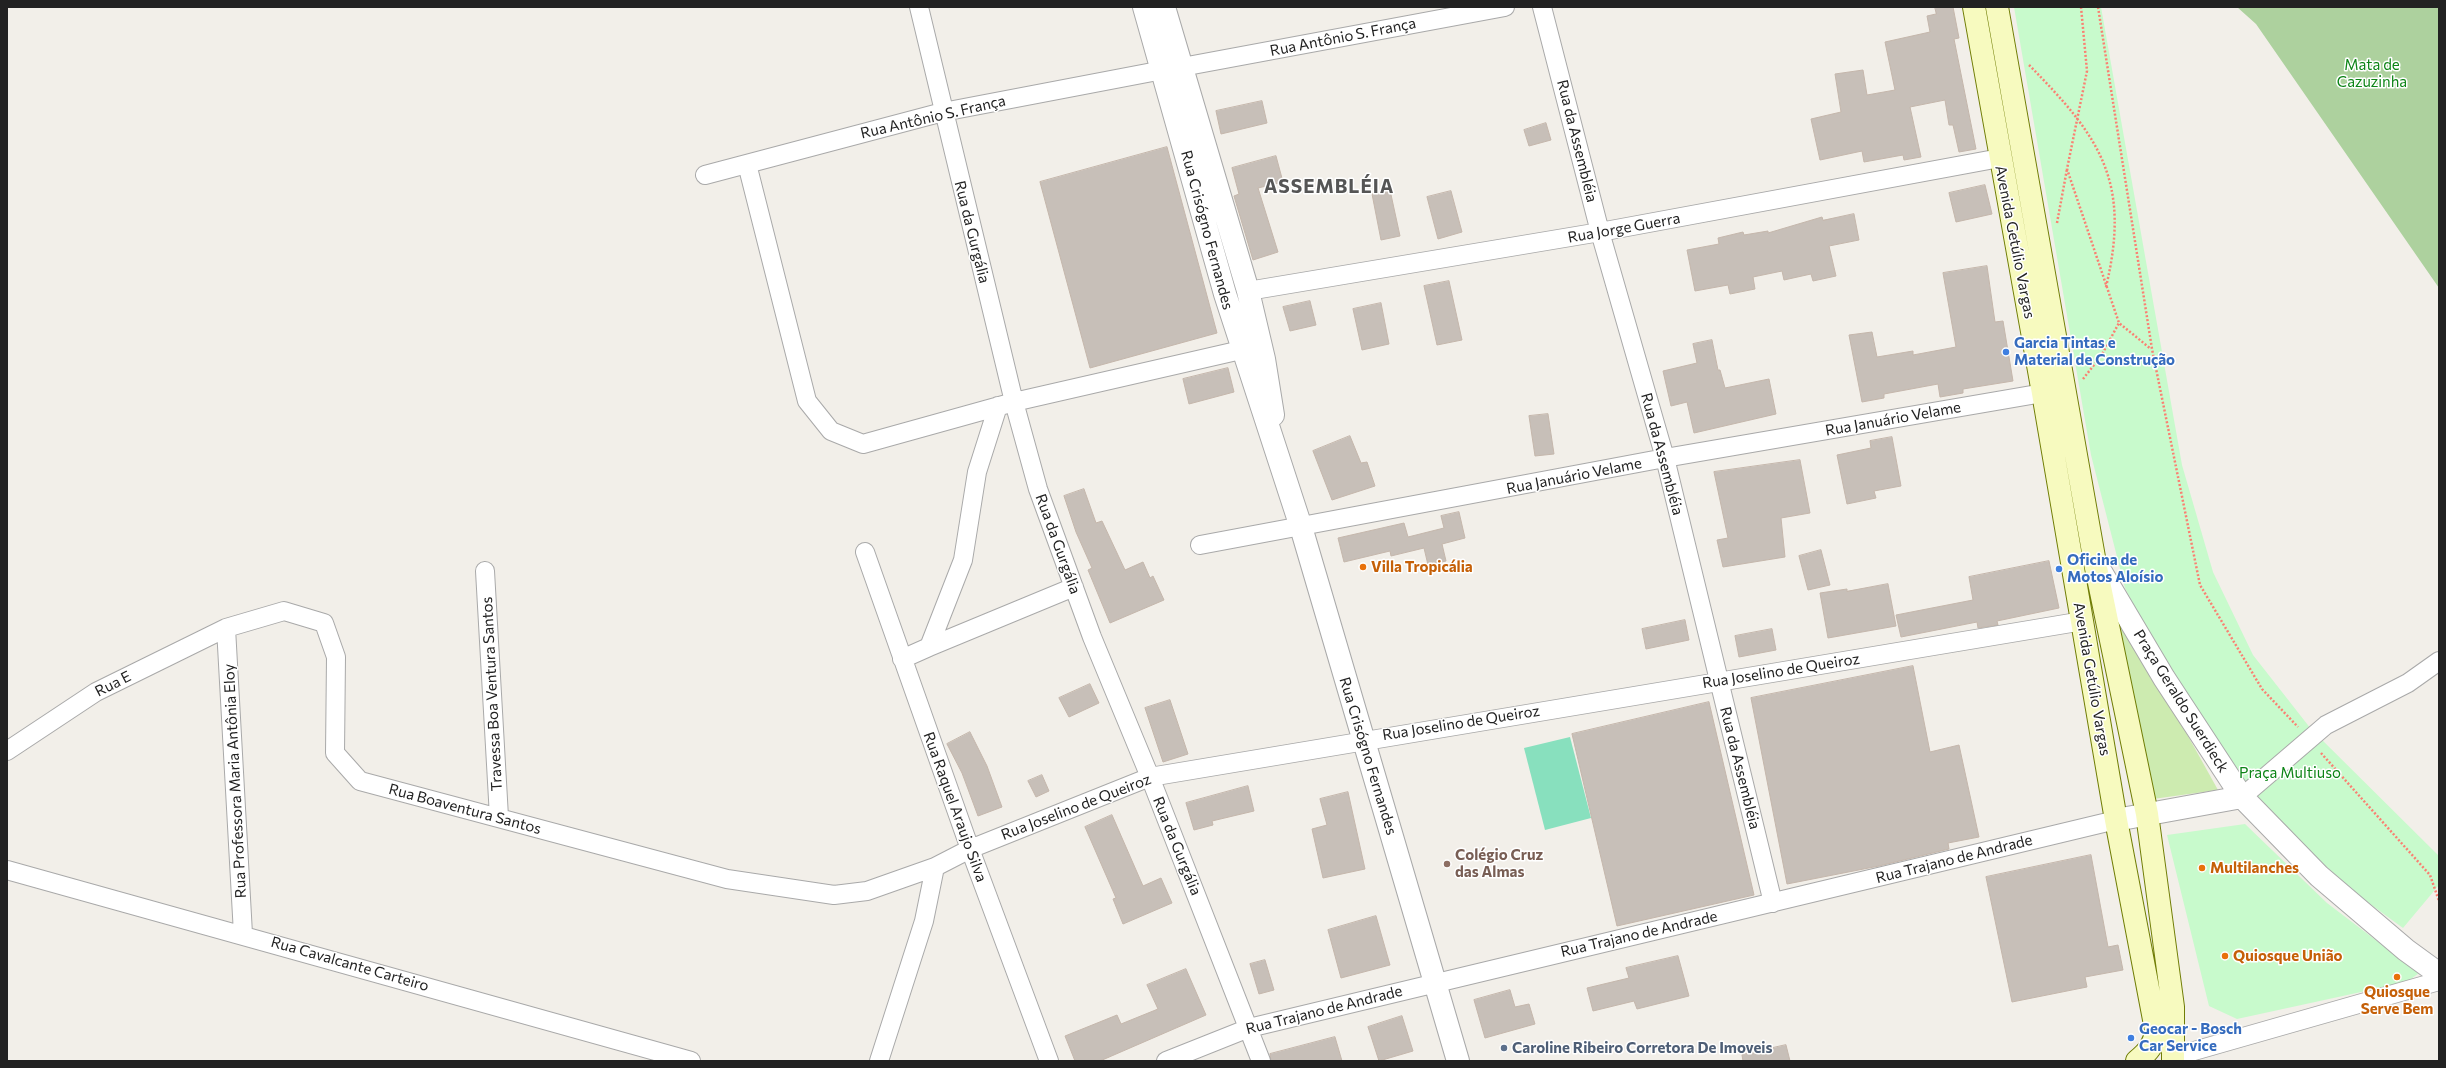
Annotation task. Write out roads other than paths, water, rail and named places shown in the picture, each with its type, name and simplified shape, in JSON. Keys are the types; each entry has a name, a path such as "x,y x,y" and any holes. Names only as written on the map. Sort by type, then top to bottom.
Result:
{"main road":[{"name":"Avenida Getúlio Vargas","path":"1974,7 2083,621 2116,820 2156,1030 2155,1040 2150,1049 2137,1061"},
{"name":"Avenida Getúlio Vargas","path":"1997,7 2095,563 2147,814 2173,1007 2173,1059"}],"street":[{"name":"Rua da Gurgália","path":"919,7 1006,404 1092,637 1150,777 1261,1061"},
{"name":"Rua Crisógno Fernandes","path":"1144,7 1173,69 1248,291 1270,388 1276,450"},
{"name":"Rua Crisógno Fernandes","path":"1164,7 1173,69 1241,350 1301,527 1362,740 1436,982 1458,1061"},
{"name":"Rua Antônio S. França","path":"705,175 943,112 1505,7"},
{"name":"Rua da Assembléia","path":"1542,7 1600,232 1665,458 1773,903"},
{"name":"Rua Jorge Guerra","path":"1248,291 1600,232 2000,158"},
{"path":"747,164 807,401 831,431 863,444 1006,404 1241,350"},
{"name":"Rua Januário Velame","path":"1200,545 1665,458 2043,393"},
{"path":"929,647 963,560 977,472 1006,404"},
{"name":"Rua Raquel Araujo Silva","path":"865,552 970,849 1049,1061"},
{"name":"Praça Geraldo Suerdieck","path":"2095,563 2164,678 2242,797 2319,876 2406,950 2439,974"},
{"name":"Travessa Boa Ventura Santos","path":"485,571 499,817"},
{"path":"902,659 1074,587"},
{"name":"Rua Boaventura Santos","path":"226,628 284,611 324,624 336,657 335,753 360,781 499,817 598,846 727,879 834,895"},
{"name":"Rua Joselino de Queiroz","path":"834,895 867,891 935,867 970,849 1150,777 1362,740 2083,621"},
{"name":"Rua E","path":"7,752 96,692 226,628"},
{"name":"Rua Professora Maria Antônia Eloy","path":"226,628 243,934"},
{"path":"2116,820 2242,797 2326,725 2408,683 2439,661"},
{"name":"Rua Trajano de Andrade","path":"1166,1061 1249,1028 2116,820"},
{"path":"879,1061 924,921 935,867"},
{"name":"Rua Cavalcante Carteiro","path":"7,870 243,934 691,1061"},
{"path":"2173,1059 2439,980"}],"place":[{"name":"Garcia Tintas e Material de Construção","path":"2006,352"},
{"name":"Villa Tropicália","path":"1363,567"},
{"name":"Oficina de Motos Aloísio","path":"2059,569"},
{"name":"Colégio Cruz das Almas","path":"1447,864"},
{"name":"Multilanches","path":"2202,868"},
{"name":"Quiosque União","path":"2225,956"},
{"name":"Quiosque Serve Bem","path":"2397,977"},
{"name":"Geocar - Bosch Car Service","path":"2131,1038"},
{"name":"Caroline Ribeiro Corretora De Imoveis","path":"1504,1048"}],"district":[{"name":"ASSEMBLÉIA","path":"1329,187"}],"park label":[{"name":"Mata de Cazuzinha","path":"2372,74"},
{"name":"Praça Multiuso","path":"2290,773"}]}
